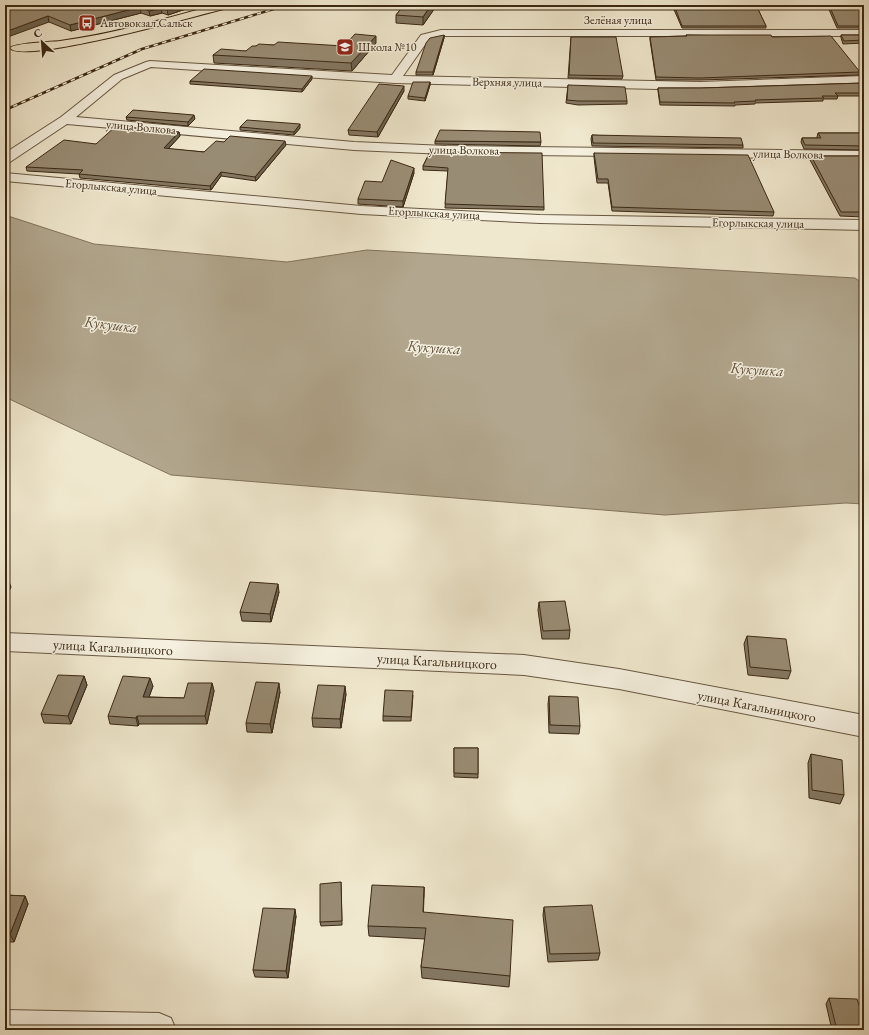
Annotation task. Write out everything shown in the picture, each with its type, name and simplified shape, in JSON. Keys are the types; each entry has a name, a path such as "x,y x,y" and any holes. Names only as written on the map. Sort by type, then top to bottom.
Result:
{"main road":[{"path":"10,48 49,47 89,40 104,38 111,40 113,43 103,47 89,47 83,45 83,42 89,40 227,5"},
{"path":"10,48 63,49 103,47 200,12"}],"street":[{"name":"Зелёная улица","path":"395,79 425,37 441,34 864,33"},
{"name":"Верхняя улица","path":"65,120 118,77 150,64 395,79 700,86 864,80"},
{"name":"улица Волкова","path":"65,120 354,146 446,150 864,155"},
{"path":"5,159 65,120"},
{"name":"Егорлыкская улица","path":"5,177 361,210 540,219 864,225"},
{"name":"улица Кагальницкого","path":"5,642 524,665 619,679 864,726"},
{"path":"5,1028 160,1030"}],"water":[{"name":"Кукушка","path":"5,215 94,244 287,262 367,250 855,278 864,284 864,504 846,503 665,515 171,475 5,397"}],"building":[{"path":"5,5 26,5 41,9 60,5 180,5 167,9 161,8 149,11 140,7 70,25 48,16 5,32"},
{"path":"404,5 431,5 423,17 396,15"},
{"path":"674,5 756,5 766,26 682,26"},
{"path":"829,5 858,5 864,19 864,26 838,26"},
{"path":"355,34 376,36 351,63 213,55 221,49 246,51 252,46 259,44 274,45 278,42 344,46"},
{"path":"444,35 433,72 416,72 426,43 430,38"},
{"path":"686,35 771,35 772,37 831,36 860,72 700,78 656,77 650,37 687,36"},
{"path":"841,35 864,35 864,40 844,41"},
{"path":"571,37 616,37 623,76 569,75"},
{"path":"204,69 312,76 302,89 190,81"},
{"path":"413,82 430,82 425,98 408,96"},
{"path":"864,83 864,93 835,93 838,96 822,96 824,98 755,100 756,101 734,102 735,103 660,102 658,88 701,88"},
{"path":"379,84 404,86 377,132 348,130"},
{"path":"568,85 625,87 627,101 567,100"},
{"path":"133,110 194,115 188,122 126,117"},
{"path":"247,120 300,124 294,132 240,127"},
{"path":"116,126 179,132 164,148 204,152 216,141 224,142 230,136 285,141 255,177 221,172 210,186 79,174 83,170 26,167 64,140 96,144"},
{"path":"440,130 540,132 541,142 435,141"},
{"path":"818,133 864,133 864,146 805,145 802,138 821,138"},
{"path":"592,135 741,138 743,145 593,143"},
{"path":"430,152 542,153 544,207 445,204 448,168 423,166"},
{"path":"594,153 748,155 774,212 612,207 608,179 598,179"},
{"path":"811,156 864,156 864,212 841,212"},
{"path":"391,160 414,168 403,201 358,199 365,181 382,182"},
{"path":"250,582 278,584 270,614 240,612"},
{"path":"565,601 570,630 543,631 539,602"},
{"path":"747,636 786,639 791,671 750,667"},
{"path":"58,675 84,676 68,716 41,714"},
{"path":"123,676 150,678 143,697 184,698 188,683 212,683 205,716 137,716 136,718 108,716"},
{"path":"256,682 279,683 270,724 246,723"},
{"path":"318,685 345,686 340,719 312,718"},
{"path":"385,690 413,691 411,717 383,716"},
{"path":"549,696 578,697 580,726 550,725"},
{"path":"454,748 478,748 478,774 454,773"},
{"path":"811,754 842,760 844,795 812,790"},
{"path":"341,882 342,921 320,922 320,884"},
{"path":"372,885 424,887 423,912 513,920 510,976 421,967 426,928 368,926"},
{"path":"5,895 25,896 10,934 5,934"},
{"path":"592,905 600,953 550,954 544,907"},
{"path":"263,908 295,909 286,971 253,970"},
{"path":"829,998 857,999 861,1011 864,1012 864,1030 837,1030"}],"railway":[{"path":"5,110 142,49 287,5"}],"place":[{"name":"Автовокзал Сальск","path":"87,23"},
{"name":"Школа №10","path":"345,47"}]}
